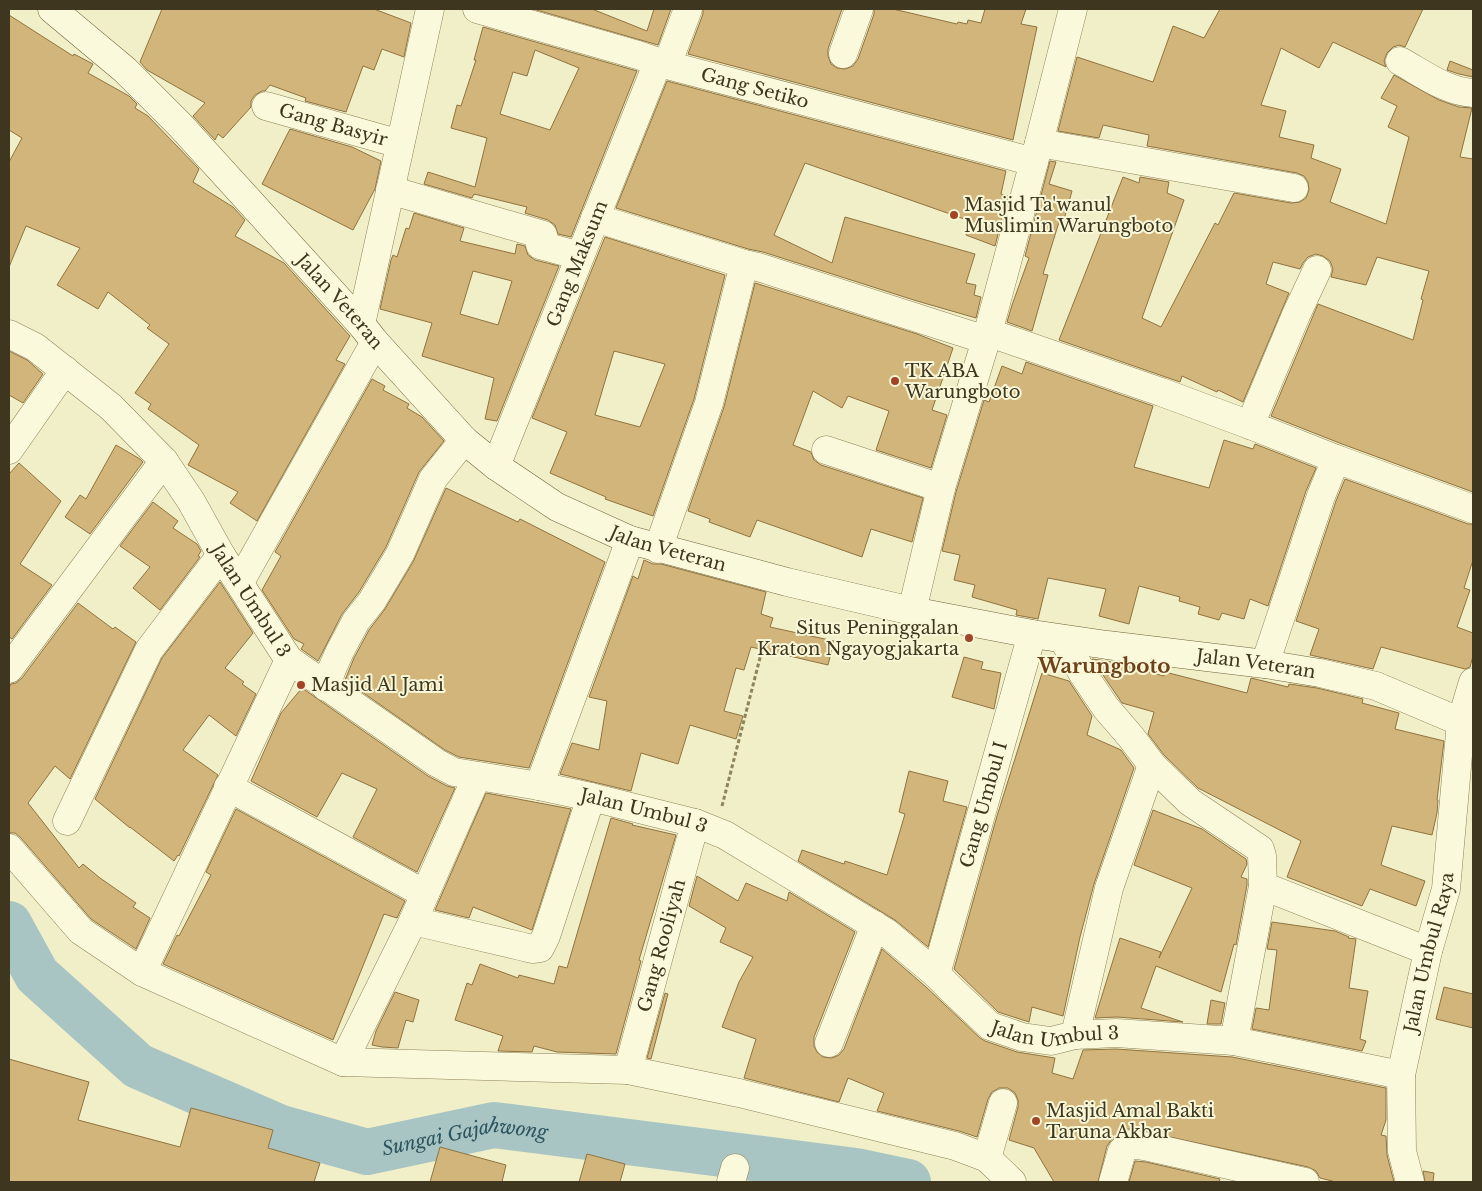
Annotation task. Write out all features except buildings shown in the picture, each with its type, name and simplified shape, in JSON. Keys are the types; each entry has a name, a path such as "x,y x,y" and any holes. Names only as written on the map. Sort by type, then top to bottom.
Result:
{"street":[{"name":"Jalan Veteran","path":"52,9 125,70 180,125 464,440 496,466 557,507 630,540 658,549 912,611 1032,634 1320,673 1376,686 1467,728"},
{"name":"Gang Setiko","path":"477,9 638,55 663,64 1036,152 1294,188"},
{"name":"Gang Maksum","path":"496,466 595,218 688,9"},
{"path":"843,54 859,9"},
{"path":"912,611 941,488 986,336 1073,9"},
{"path":"240,582 368,333 390,190 426,10"},
{"path":"1400,61 1448,87 1458,91 1473,93"},
{"name":"Gang Basyir","path":"266,106 400,144"},
{"path":"390,190 543,234 540,245 580,256"},
{"path":"595,218 986,336 1152,389 1473,509"},
{"path":"658,549 709,403 744,264"},
{"path":"1250,425 1317,270"},
{"name":"Jalan Umbul 3","path":"9,334 36,347 112,408 164,461 191,501 221,554 290,660 437,763 454,772 591,797 705,827 725,835 887,933 936,974 990,1026 1022,1037 1051,1041 1075,1035 1116,1032 1234,1041 1402,1075"},
{"path":"9,450 65,370"},
{"path":"326,686 332,668 356,621 372,600 400,554 433,479 464,440"},
{"path":"826,450 941,488"},
{"path":"1264,664 1321,496 1336,459"},
{"path":"9,669 164,461"},
{"path":"539,786 630,540"},
{"path":"67,821 149,650 221,554"},
{"name":"Gang Umbul I","path":"936,974 1032,634"},
{"path":"1063,638 1101,701 1152,765 1190,802 1260,849 1264,886 1234,1041"},
{"path":"142,972 228,787 290,660"},
{"name":"Jalan Umbul Raya","path":"1410,1182 1402,1150 1402,1075 1428,951 1446,889 1473,682"},
{"path":"1075,1035 1109,888 1152,765"},
{"path":"343,1062 413,921 477,776"},
{"path":"228,787 425,894"},
{"path":"413,921 532,949 540,948 546,936 591,797"},
{"name":"Gang Rooliyah","path":"628,1070 705,827"},
{"path":"9,848 81,931 142,972 343,1062 628,1070 739,1093 955,1146 987,1158 1012,1182"},
{"path":"1264,886 1428,951"},
{"path":"829,1043 875,925"},
{"path":"987,1158 1004,1103"},
{"path":"1113,1182 1122,1151 1131,1144 1149,1146 1306,1182"}],"path":[{"path":"705,827 761,654"}],"waterway":[{"name":"Sungai Gajahwong","path":"9,924 37,975 138,1066 281,1128 367,1152 494,1125 856,1171 908,1182"}],"place":[{"name":"Masjid Ta'wanul Muslimin Warungboto","path":"954,215"},
{"name":"TK ABA Warungboto","path":"895,381"},
{"name":"Situs Peninggalan Kraton Ngayogjakarta","path":"969,638"},
{"name":"Masjid Al Jami","path":"301,685"},
{"name":"Masjid Amal Bakti Taruna Akbar","path":"1036,1121"}],"district":[{"name":"Warungboto","path":"1104,666"}]}
